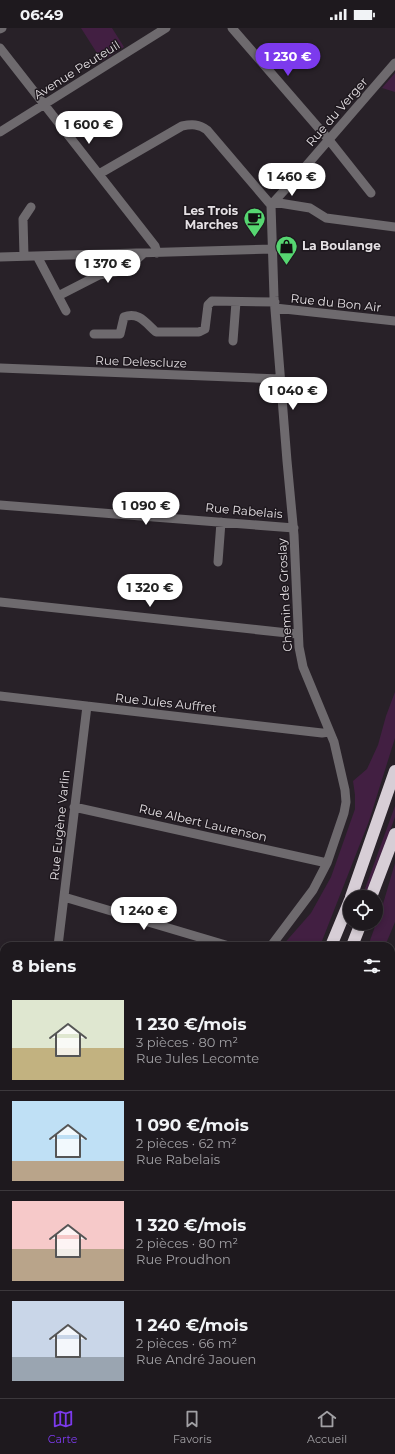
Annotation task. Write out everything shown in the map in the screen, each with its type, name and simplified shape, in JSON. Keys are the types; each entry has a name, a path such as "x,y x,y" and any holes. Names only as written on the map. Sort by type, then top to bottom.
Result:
{"highway":[{"path":"353,890 395,771"},
{"path":"374,890 395,834"},
{"path":"333,942 343,916"},
{"path":"354,942 358,930"}],"street":[{"name":"Avenue Peuteuil","path":"0,132 166,28"},
{"path":"232,28 329,140 371,193"},
{"path":"0,48 155,246 157,252"},
{"name":"Rue du Verger","path":"272,204 395,64"},
{"path":"99,174 182,126 191,124 202,126 207,130 272,204 310,208 326,218 395,227"},
{"name":"Chemin de Groslay","path":"272,204 270,215 280,379 294,528 297,634 303,668 334,742 345,790 346,802 344,813 327,863 313,890 274,942"},
{"path":"24,256 23,219 31,207"},
{"path":"0,257 272,249"},
{"path":"58,296 99,275 125,270 144,253"},
{"path":"37,256 66,311"},
{"name":"Rue du Bon Air","path":"94,334 120,334 124,317 130,314 138,316 156,332 199,332 205,329 208,305 212,301 275,305 395,321"},
{"path":"233,341 236,302"},
{"name":"Rue Delescluze","path":"0,368 280,379"},
{"name":"Rue Rabelais","path":"0,505 294,528"},
{"path":"218,562 221,522"},
{"path":"0,602 297,634"},
{"name":"Rue Jules Auffret","path":"0,696 322,733 329,732"},
{"name":"Rue Eugène Varlin","path":"58,942 87,706"},
{"name":"Rue Albert Laurenson","path":"74,807 327,863"},
{"path":"64,897 216,942"}],"shaded area":[{"path":"81,28 112,28 124,47 102,61"},
{"path":"395,73 395,92 382,88"},
{"path":"395,692 395,738 369,821 322,942 286,942 311,913 331,877 355,809 353,781 367,769 378,745 386,716"},
{"path":"395,806 395,817 369,890 365,890"},
{"path":"395,863 395,922 387,942 369,942 374,930 383,930 383,904"}],"place":[{"name":"Les Trois Marches","path":"254,238"},
{"name":"La Boulange","path":"286,266"}]}
